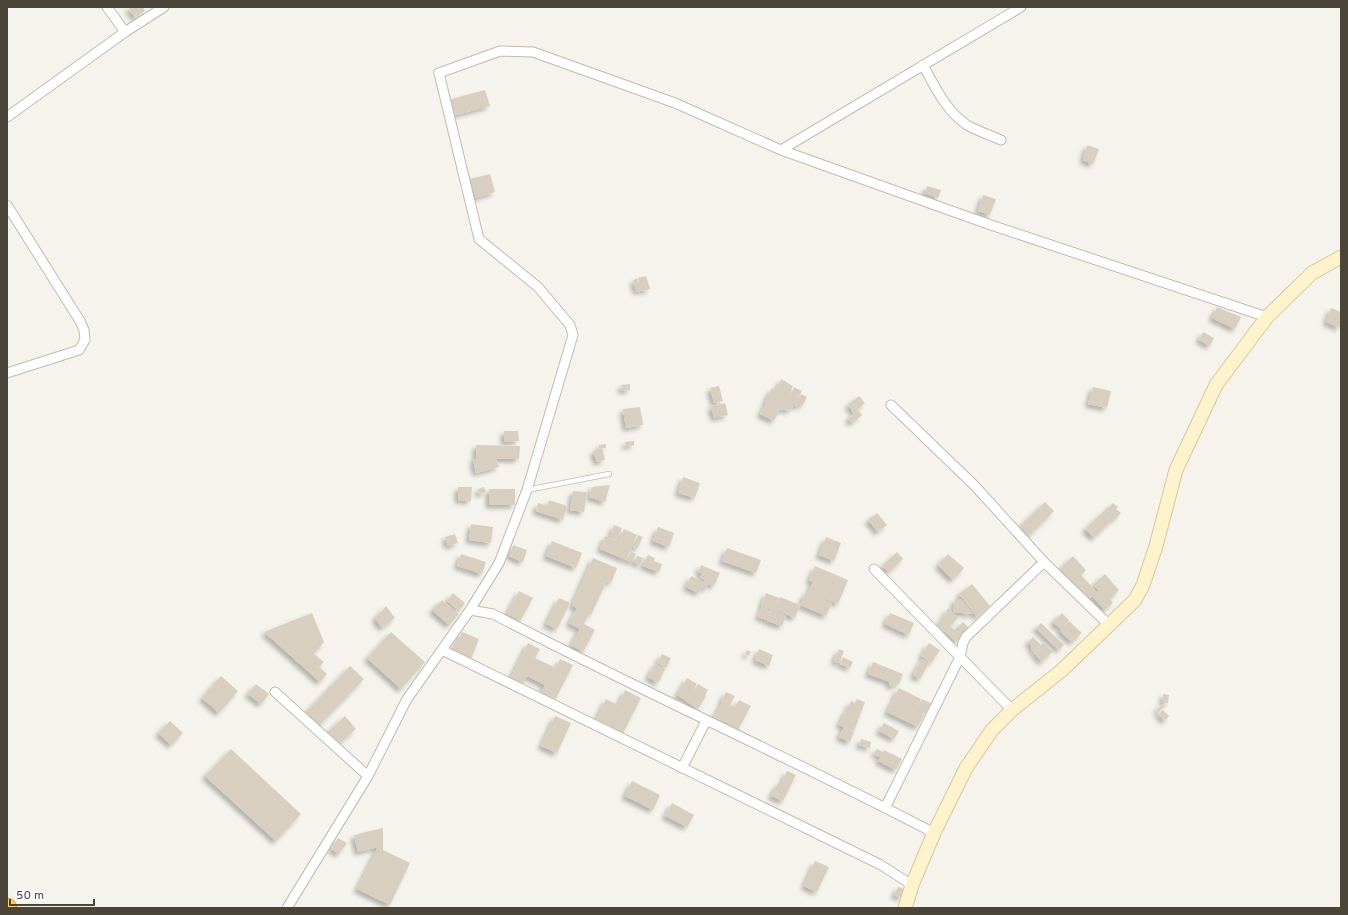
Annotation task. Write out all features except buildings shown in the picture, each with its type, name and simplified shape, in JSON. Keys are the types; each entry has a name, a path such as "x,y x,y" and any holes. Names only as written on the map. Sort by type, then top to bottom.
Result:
{"street":[{"path":"107,7 125,32"},
{"path":"7,117 125,32 164,7"},
{"path":"781,150 1021,7"},
{"path":"287,908 368,776 407,699 470,610 499,563 527,490 573,335 570,325 538,287 479,239 439,73 500,51 532,52 675,103 781,150 988,224 1267,317"},
{"path":"923,65 939,95 952,112 967,125 1001,140"},
{"path":"7,206 80,321 84,330 85,340 78,350 7,372"},
{"path":"905,908 912,885 934,833 966,768 992,730 1012,710 1061,671 1135,600 1143,585 1156,546 1176,470 1216,385 1267,317 1312,272 1341,256"},
{"path":"891,404 975,486 1044,562 1109,625"},
{"path":"885,808 960,657 966,637 1044,562"},
{"path":"874,569 1012,710"},
{"path":"470,610 493,614 639,688 934,833"},
{"path":"442,650 880,866 912,885"},
{"path":"275,692 368,776"},
{"path":"682,768 706,721"}],"lane":[{"path":"527,490 609,474"}]}
